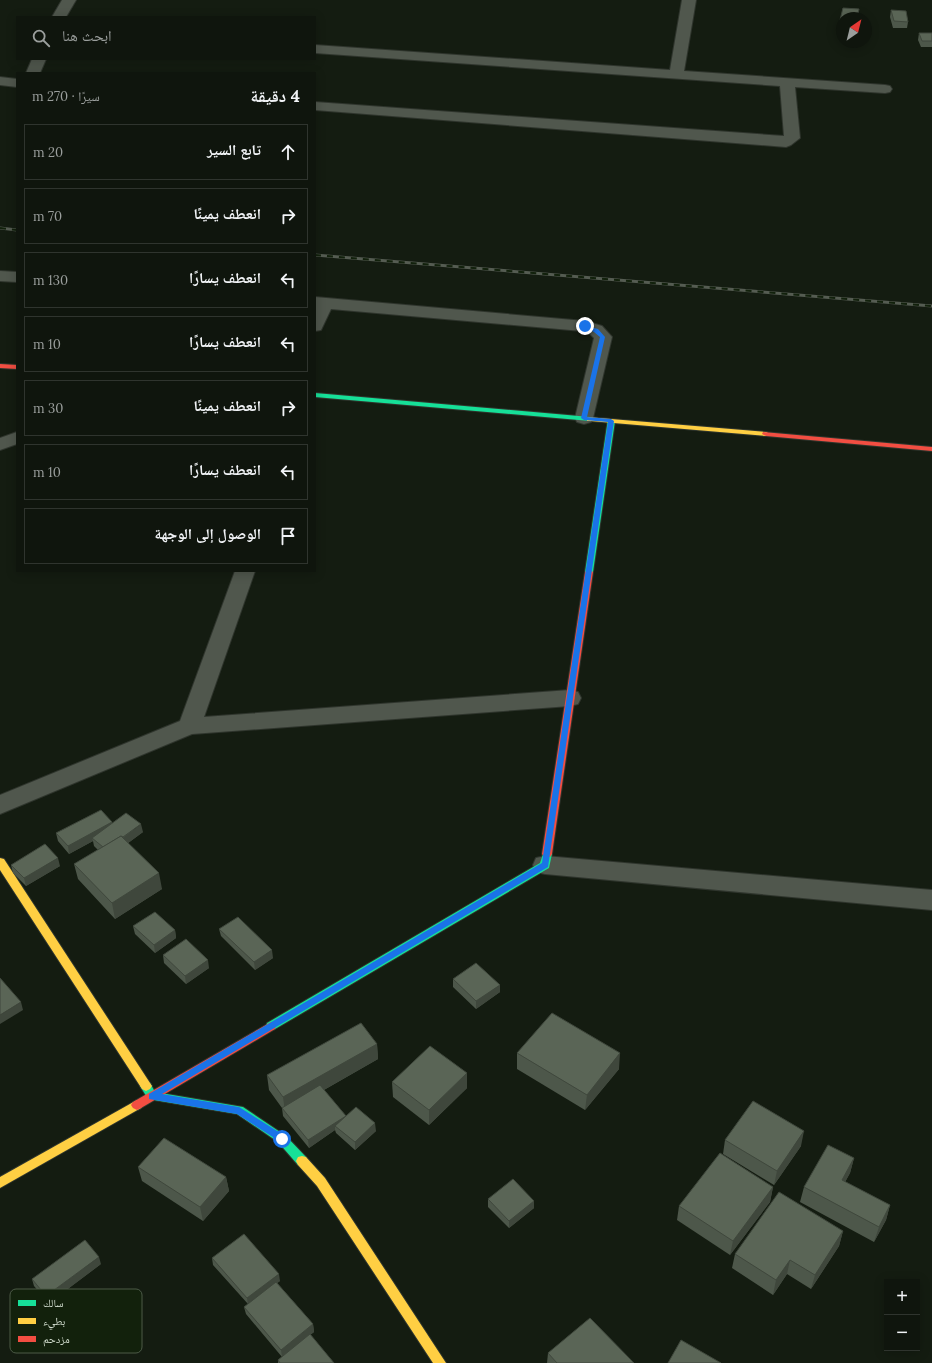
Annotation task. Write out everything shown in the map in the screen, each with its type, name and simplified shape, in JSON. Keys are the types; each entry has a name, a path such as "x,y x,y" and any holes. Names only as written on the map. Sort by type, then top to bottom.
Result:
{"street":[{"path":"60,16 69,0"},
{"path":"676,75 689,0"},
{"path":"316,49 885,89"},
{"path":"33,72 39,60"},
{"path":"0,81 16,83"},
{"path":"316,106 786,142 792,138 787,83"},
{"path":"0,276 16,277"},
{"path":"316,321 320,302 585,326 596,330 603,337 584,418"},
{"path":"0,366 16,367"},
{"path":"316,395 932,449"},
{"path":"545,865 611,421"},
{"path":"0,444 16,438"},
{"path":"189,726 245,572"},
{"path":"0,805 189,726 570,698"},
{"path":"0,862 152,1096 239,1110 282,1139 321,1182 440,1363"},
{"path":"0,1183 152,1096 545,865 932,900"}],"building":[{"path":"843,8 859,9 858,12 842,12"},
{"path":"891,10 906,11 908,22 894,21"},
{"path":"919,33 932,33 932,41 922,41"},
{"path":"101,810 112,822 68,846 56,833"},
{"path":"126,813 141,824 123,837 121,836 103,847 92,838"},
{"path":"121,836 159,873 112,903 74,864"},
{"path":"45,844 58,858 24,878 11,865"},
{"path":"155,912 175,930 154,945 133,926"},
{"path":"238,917 272,950 254,962 219,929"},
{"path":"186,939 208,960 185,976 163,955"},
{"path":"476,963 500,985 476,1001 453,979"},
{"path":"0,978 21,1002 0,1015"},
{"path":"552,1013 620,1053 587,1095 517,1053"},
{"path":"361,1023 377,1044 283,1097 267,1075"},
{"path":"430,1046 467,1073 429,1110 392,1082"},
{"path":"320,1085 346,1116 308,1140 282,1108"},
{"path":"753,1101 804,1131 777,1171 725,1140"},
{"path":"356,1107 375,1123 355,1142 335,1126"},
{"path":"164,1138 226,1177 200,1207 138,1167"},
{"path":"828,1145 854,1158 842,1180 890,1205 879,1227 804,1187"},
{"path":"720,1153 773,1187 733,1241 679,1206"},
{"path":"513,1179 534,1201 509,1221 488,1199"},
{"path":"779,1192 843,1231 815,1275 790,1260 776,1280 735,1254"},
{"path":"244,1234 279,1274 247,1298 212,1258"},
{"path":"85,1240 99,1257 56,1289 40,1289 32,1279"},
{"path":"276,1282 313,1324 281,1350 244,1307"},
{"path":"590,1318 634,1363 557,1363 548,1353"},
{"path":"310,1334 334,1363 280,1363 278,1360"},
{"path":"681,1340 721,1363 668,1363"}],"railway":[{"path":"0,228 16,230"},
{"path":"316,255 932,306"}],"traffic: fast":[{"path":"316,395 590,419"},
{"path":"589,572 611,421"},
{"path":"271,1026 545,865 547,854"},
{"path":"146,1086 152,1096 239,1110 282,1139 302,1161"}],"traffic: slow":[{"path":"590,419 766,434"},
{"path":"0,862 146,1086"},
{"path":"0,1183 137,1105"},
{"path":"302,1161 321,1182 440,1363"}],"traffic: jam":[{"path":"0,366 16,367"},
{"path":"766,434 932,449"},
{"path":"547,854 589,572"},
{"path":"137,1105 271,1026"}],"route":[{"path":"282,1139 239,1110 152,1096 545,865 611,421 584,418 603,337 596,330 585,326"}]}
